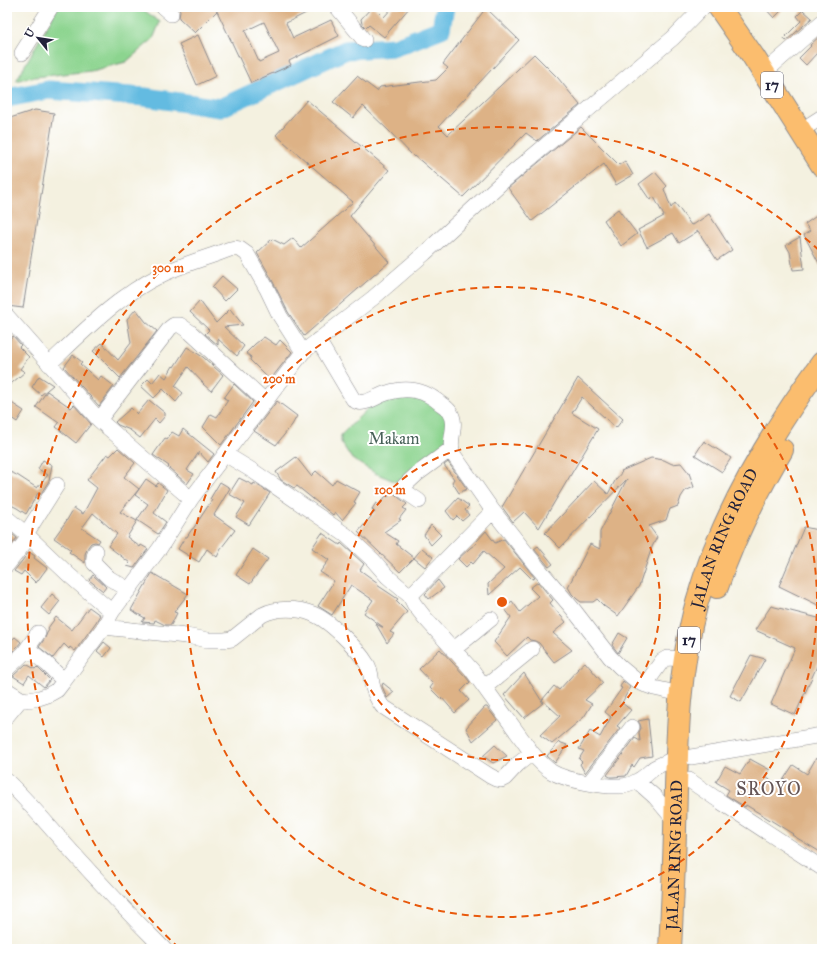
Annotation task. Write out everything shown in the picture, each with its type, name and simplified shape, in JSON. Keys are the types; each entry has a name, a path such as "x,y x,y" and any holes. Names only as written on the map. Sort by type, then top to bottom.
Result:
{"highway":[{"name":"17","path":"719,7 753,56 822,165"},
{"name":"17","path":"737,7 773,65 818,127"},
{"name":"JALAN RING ROAD","path":"670,949 688,863 690,780 684,758 678,722 690,632 697,603 715,547 730,512 769,443 822,363"},
{"name":"JALAN RING ROAD","path":"684,949 678,914 675,822 700,658 711,608 725,565 743,522 757,494 800,419 822,386"}],"street":[{"path":"22,53 50,7"},
{"path":"336,7 364,40"},
{"path":"7,690 21,699 28,700 48,695 57,690 104,627 112,612 160,548 191,498 303,352 373,298 408,268 506,178 673,38 703,7"},
{"path":"773,65 822,22"},
{"path":"49,364 99,318 145,284 180,267 235,248 244,251 250,258 280,316 303,352"},
{"path":"7,316 99,420 191,498"},
{"path":"99,420 170,328 174,325 180,325 190,332 265,401"},
{"path":"318,340 356,401 366,402 395,390 417,390 424,392 437,400 450,413 453,420 454,427 451,449 452,454 538,568 573,609 610,657 638,682 654,688 681,694"},
{"path":"419,500 403,490 404,486 417,474 451,449"},
{"path":"225,454 253,471 346,535 373,560 387,576 410,596 414,604 425,618 485,686 532,753 542,765 550,771 563,777 589,783 619,786 627,785 644,777 655,768 684,758 822,735"},
{"path":"7,565 28,535 57,485"},
{"path":"410,596 493,510"},
{"path":"7,518 28,535 69,575 112,612"},
{"path":"96,551 93,560 94,563 109,578 129,590"},
{"path":"104,627 186,636 208,640 225,640 232,639 262,615 268,612 283,610 306,611 315,614 332,626 346,639 362,658 370,670 375,695 382,706 490,776 501,780 532,753"},
{"path":"453,650 491,619"},
{"path":"7,669 28,649 38,633"},
{"path":"28,649 47,664 64,681"},
{"path":"485,686 532,649"},
{"path":"645,685 664,659 686,659"},
{"path":"7,716 21,699"},
{"path":"589,783 632,727"},
{"path":"690,780 822,868"},
{"path":"7,781 95,877 164,949"},
{"path":"637,781 655,797 675,822"}],"green space":[{"path":"58,7 120,7 125,10 134,7 143,10 160,22 153,39 126,62 91,71 26,78 16,81"},
{"name":"Makam","path":"421,396 449,416 447,447 401,484 375,473 352,459 341,442 341,435 370,406 396,397"}],"building":[{"path":"177,7 318,7 286,23 293,38 331,20 339,36 289,61 291,65 251,83 217,11 195,33 179,18 180,11","holes":["264,22 279,53 259,62 245,31"]},
{"path":"372,7 374,7 384,17 393,7 410,7 384,37 369,25 366,28 362,24 361,19"},
{"path":"764,7 785,7 774,18"},
{"path":"486,8 519,40 439,126 448,135 534,54 558,78 580,105 537,141 526,133 463,197 415,156 414,157 363,106 353,118 333,102 357,76 377,91 380,87 436,80 448,68 443,64"},
{"path":"803,10 812,18 786,41 784,38 801,21 797,16"},
{"path":"822,34 822,58 817,53 806,65 799,58"},
{"path":"198,35 216,76 197,85 179,44"},
{"path":"307,100 389,170 350,216 389,262 304,336 288,312 257,253 272,239 284,245 293,238 301,248 353,202 276,135"},
{"path":"35,110 54,113 23,308 7,306 7,119"},
{"path":"581,127 619,165 625,161 633,175 616,185 604,164 532,221 508,188"},
{"path":"655,172 667,186 664,189 671,208 675,203 691,225 709,214 732,250 717,260 698,231 679,243 673,233 647,247 638,230 664,216 654,197 650,200 639,184"},
{"path":"618,209 637,234 621,246 604,220"},
{"path":"822,212 822,269 804,235 810,231 805,224"},
{"path":"800,237 804,269 793,270 790,252 786,245"},
{"path":"222,276 237,289 225,301 212,287"},
{"path":"200,301 216,323 230,309 243,325 224,327 244,346 237,356 218,339 218,345 205,334 209,330 190,312"},
{"path":"136,309 146,322 157,331 120,378 93,351 102,343 118,360 131,343 127,319"},
{"path":"13,336 21,345 19,347 29,357 20,369 25,372 7,387 7,344"},
{"path":"264,337 276,345 280,340 292,352 270,380 250,360 251,357 246,353"},
{"path":"187,347 203,357 223,375 211,391 188,367 175,386 183,393 176,402 163,389 154,398 141,386 148,379 152,383 160,373 166,378"},
{"path":"73,355 82,362 80,364 98,380 101,376 114,386 99,406 64,367"},
{"path":"39,376 53,385 41,395 32,387"},
{"path":"578,378 623,419 616,428 582,397 572,413 598,429 539,528 524,512 513,522 502,507"},
{"path":"234,384 253,402 221,445 203,427 211,414 217,417 228,400 224,398"},
{"path":"47,391 71,408 74,405 91,424 76,443 56,427 59,423 36,407"},
{"path":"7,400 24,411 17,422 7,415"},
{"path":"149,400 165,413 165,416 159,423 155,419 140,438 130,430 118,425 115,422 131,408 137,414"},
{"path":"277,401 297,416 292,425 276,445 254,431"},
{"path":"183,429 214,454 208,462 199,452 187,470 194,474 187,484 168,467 169,466 153,455 165,438 167,439 172,432 179,436"},
{"path":"704,441 731,458 722,472 695,455"},
{"path":"118,448 135,463 124,477 139,489 120,512 137,521 127,537 140,547 141,545 148,549 134,568 127,566 130,563 108,546 117,534 93,513 82,528 100,540 98,543 91,543 88,547 85,554 85,563 69,552 71,550 54,538 74,508 83,514 97,488 87,480 107,454 110,456"},
{"path":"296,457 311,476 316,471 332,485 336,479 360,492 354,502 356,503 342,520 335,512 333,515 297,486 294,488 281,480 276,472"},
{"path":"651,458 664,460 672,464 681,463 689,473 694,487 685,491 678,506 670,509 666,520 649,526 657,537 652,547 639,586 618,616 597,599 593,602 581,602 572,594 568,587 590,544 600,549 600,532 627,479 560,548 545,533 594,481 608,494 616,479 622,472 621,471"},
{"path":"43,460 52,465 49,481 40,495 38,493 26,514 7,503 7,471 17,475 37,488 48,475 38,469"},
{"path":"448,462 467,489 459,493 452,482 454,479 444,465"},
{"path":"239,478 253,485 254,483 270,493 249,525 236,517 245,503 229,494"},
{"path":"146,479 156,486 158,483 167,490 154,513 166,522 158,534 137,520 148,504 135,495"},
{"path":"220,482 230,488 214,515 235,530 222,547 217,557 207,549 199,562 178,549 212,500 210,499"},
{"path":"394,488 394,493 407,504 403,508 406,510 399,519 401,520 384,532 398,541 396,544 414,558 400,572 358,532 375,512 372,509 376,503 379,505 386,496 388,497"},
{"path":"458,498 469,506 465,510 469,515 462,521 457,516 453,520 446,511"},
{"path":"431,525 441,535 431,545 424,535"},
{"path":"804,527 822,531 822,607 779,586"},
{"path":"7,530 17,538 9,548 7,547"},
{"path":"486,531 495,543 504,539 535,578 532,579 520,567 489,595 488,584 504,569 484,551 473,564 471,562 466,567 458,559 477,543 476,542"},
{"path":"322,533 340,545 341,543 364,564 360,570 378,583 377,585 398,599 396,601 407,612 390,632 394,634 387,643 376,624 383,627 364,613 373,600 351,585 332,615 318,606 334,581 320,572 329,560 312,548"},
{"path":"538,546 553,564 549,567 534,549"},
{"path":"422,548 433,557 425,567 414,558"},
{"path":"253,549 268,559 250,584 236,575"},
{"path":"29,552 47,568 36,583 24,571 21,575 14,571"},
{"path":"152,573 188,594 174,612 177,613 171,625 165,625 155,620 154,623 142,622 145,618 131,610"},
{"path":"93,575 106,587 103,591 89,580"},
{"path":"438,580 444,588 429,599 425,594"},
{"path":"538,582 553,600 550,603 566,622 553,633 572,650 554,662 539,643 530,640 527,637 507,656 494,642 511,617 504,608 512,601 520,612 538,596 530,588"},
{"path":"52,594 60,601 49,615 41,608"},
{"path":"771,606 822,619 822,655 795,715 771,704 795,648 755,630"},
{"path":"89,607 100,615 75,651 70,647 69,649 64,644 53,658 39,647 49,630 48,628 56,617 72,630"},
{"path":"619,633 627,638 618,653 612,645"},
{"path":"15,637 21,642 11,653 7,649 7,644"},
{"path":"104,642 111,648 104,657 97,651"},
{"path":"440,649 470,682 461,691 469,700 455,713 442,698 441,699 430,688 433,684 419,669"},
{"path":"751,655 765,659 741,702 730,696"},
{"path":"585,662 603,683 585,700 592,704 584,717 552,744 540,735 560,716 542,700 554,686 559,690"},
{"path":"26,664 35,669 37,667 50,680 44,687 29,675 24,683 13,676"},
{"path":"524,673 543,703 524,718 504,695"},
{"path":"623,681 630,687 622,703 631,710 617,726 620,728 585,773 580,764 582,762 579,759 584,751 579,749 590,731 600,737 611,717 605,712 622,688 620,687"},
{"path":"383,683 394,692 387,698 382,686"},
{"path":"485,707 487,707 497,720 473,741 466,728"},
{"path":"648,719 652,756 640,758 634,767 632,765 626,776 610,777 607,775 635,738 640,741 639,732 641,728 638,721"},
{"path":"559,742 567,745 555,763 547,756"},
{"path":"495,745 507,756 493,763 483,756"},
{"path":"816,758 822,761 822,853 746,805 745,807 726,795 729,790 716,782 725,766 740,774 750,759 770,770 765,777 780,785 793,765 807,774"}],"waterway":[{"path":"7,98 48,90 145,97 220,108 346,50 395,47 441,29 445,7"}],"district":[{"name":"SROYO","path":"769,789"}]}
